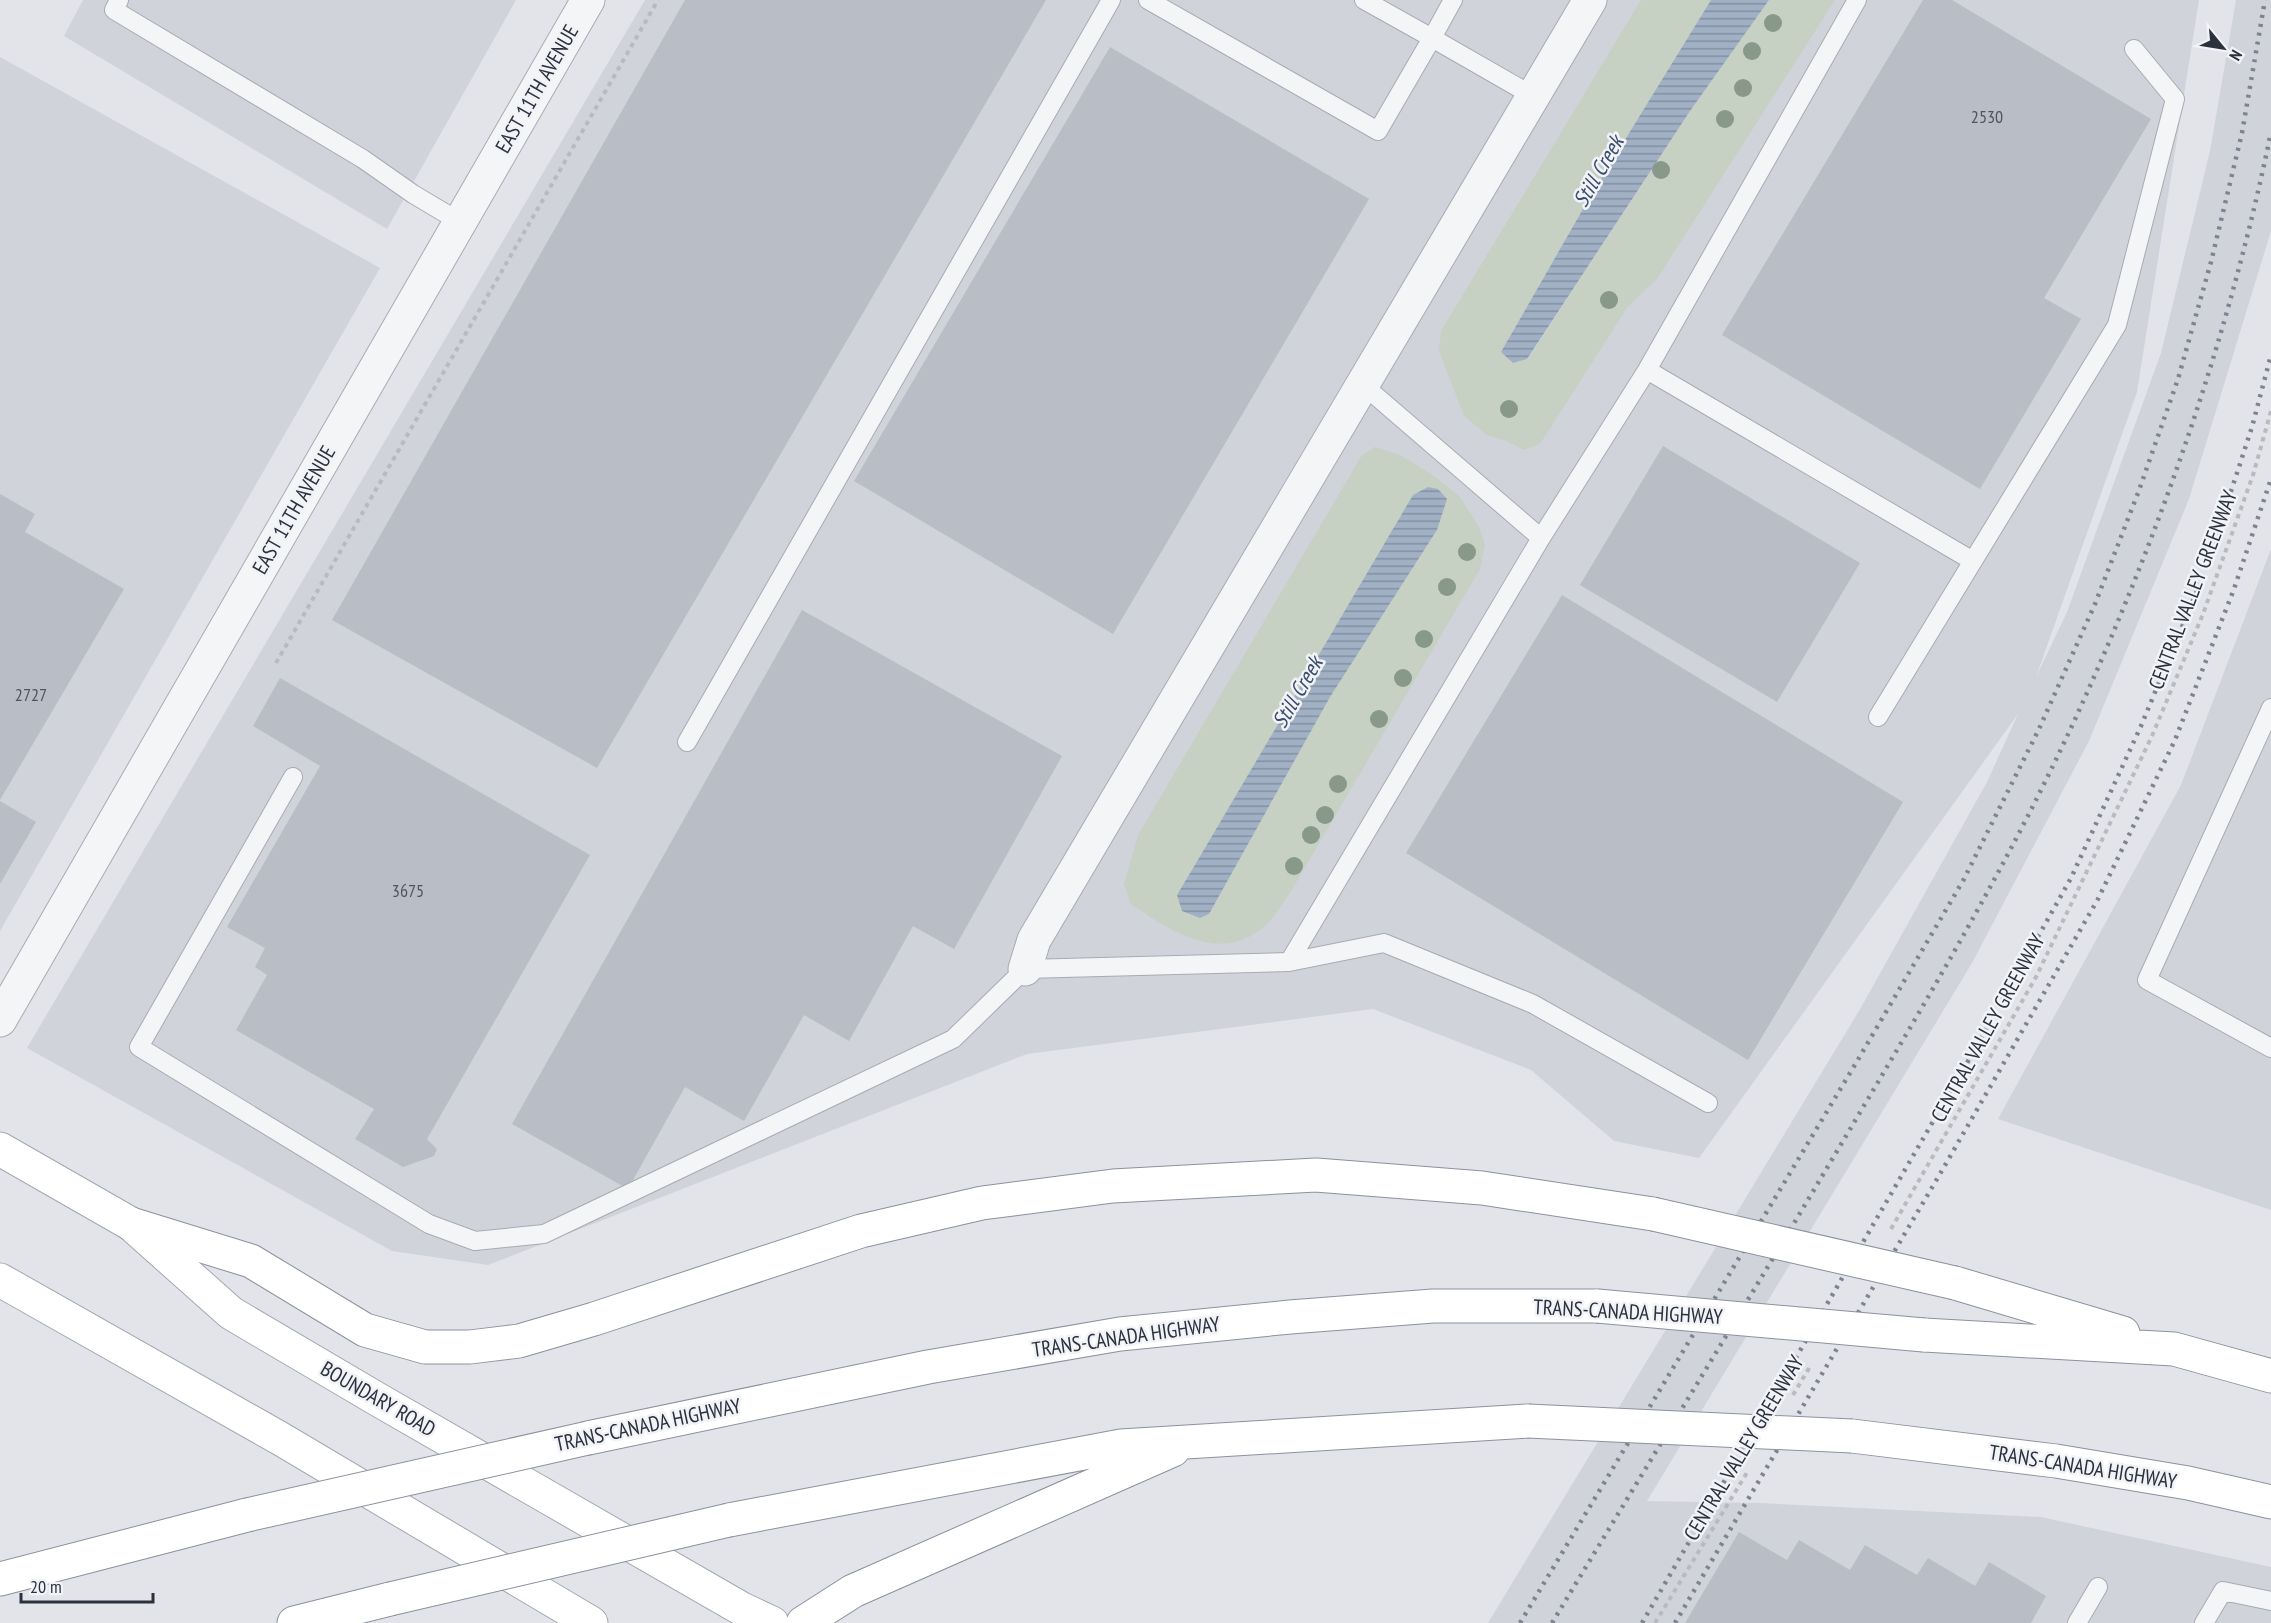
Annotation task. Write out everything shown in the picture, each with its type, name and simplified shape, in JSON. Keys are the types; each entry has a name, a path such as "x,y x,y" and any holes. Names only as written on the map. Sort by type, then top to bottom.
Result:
{"main road":[{"name":"BOUNDARY ROAD","path":"0,1149 131,1224 231,1312 387,1405 742,1609 772,1623"},
{"path":"131,1224 251,1261 365,1330 425,1347 470,1347 519,1341 594,1319 861,1231 982,1203 1113,1186 1316,1175 1482,1188 1653,1214 1954,1283 2174,1349"},
{"path":"0,1280 281,1439 591,1623"},
{"name":"TRANS-CANADA HIGHWAY","path":"0,1579 247,1515 588,1438 928,1366 1120,1334 1290,1317 1433,1306 1598,1306 1924,1335 2174,1349 2271,1376"},
{"name":"TRANS-CANADA HIGHWAY","path":"294,1623 729,1520 1120,1446 1194,1441 1528,1421 1852,1436 2056,1461 2188,1483 2271,1502"},
{"path":"803,1623 853,1591 1194,1441"}],"street":[{"name":"EAST 11TH AVENUE","path":"0,1020 588,0"},
{"path":"1024,969 1034,940 1590,0"}],"lane":[{"path":"119,0 114,10 363,159 413,194 460,222"},
{"path":"687,742 1111,0"},
{"path":"1148,0 1378,131 1453,0"},
{"path":"1364,0 1533,96"},
{"path":"1289,962 1541,538 1647,370 1857,0"},
{"path":"1878,717 2117,325 2175,99 2134,49"},
{"path":"1647,370 1973,561"},
{"path":"1362,384 1541,538"},
{"path":"2271,708 2147,980 2271,1048"},
{"path":"292,777 139,1047 429,1224 475,1241 544,1234 953,1039 1024,969 1289,962 1384,943 1533,1004 1708,1103"},
{"path":"2077,1623 2098,1587"},
{"path":"2204,1623 2223,1591 2271,1601"}],"path":[{"path":"276,663 658,0"},
{"name":"CENTRAL VALLEY GREENWAY","path":"1886,1238 2036,977 2147,746 2203,614 2253,475 2271,411"},
{"name":"CENTRAL VALLEY GREENWAY","path":"1789,1402 1813,1361"},
{"name":"CENTRAL VALLEY GREENWAY","path":"1655,1623 1752,1464"}],"shaded area":[{"path":"83,0 516,0 387,229 64,36"},
{"path":"645,0 2199,0 2137,392 2036,677 2067,612 2161,353 2210,151 2236,0 2271,0 2271,231 2189,499 2089,741 1972,963 1647,1501 1759,1503 2041,1517 2271,1567 2271,1623 1488,1623 1859,1011 1987,782 2018,714 1699,1158 1614,1141 1531,1070 1373,1009 1027,1054 488,1265 392,1251 27,1048"},
{"path":"0,57 380,268 0,931"},
{"path":"2271,549 2271,1210 1998,1119 2181,785"}],"green space":[{"path":"1641,0 1711,0 1591,195 1501,352 1513,363 1528,359 1690,111 1769,0 1835,0 1657,279 1627,308 1540,444 1524,450 1487,435 1464,416 1439,351 1441,331"},
{"path":"1375,447 1400,455 1434,476 1460,497 1479,527 1485,545 1480,569 1290,893 1272,919 1248,937 1231,943 1196,940 1162,924 1131,904 1124,884 1138,835 1362,455","holes":["1438,489 1437,530 1330,697 1209,914"]}],"water":[{"path":"1711,0 1769,0 1690,111 1527,359 1513,363 1501,352 1591,195"},
{"name":"Still Creek","path":"1428,487 1438,489 1447,499 1437,530 1330,697 1209,914 1200,918 1182,911 1177,895 1413,495"}],"building":[{"path":"685,0 1046,0 597,768 332,620"},
{"path":"1923,0 1952,0 2151,119 2044,298 2081,319 1980,489 1722,335"},
{"path":"1110,47 1369,199 1113,634 854,481"},
{"path":"1663,446 1860,563 1777,702 1580,585"},
{"path":"0,494 35,514 25,532 124,589 0,800"},
{"path":"1562,595 1903,802 1748,1060 1406,853"},
{"path":"802,610 1062,756 954,949 913,926 849,1041 804,1015 744,1121 685,1087 628,1189 512,1124"},
{"path":"280,678 590,855 427,1139 437,1149 434,1156 403,1167 355,1139 374,1109 236,1030 267,975 255,967 265,948 227,927 320,766 253,726"},
{"path":"0,801 36,822 0,884"},
{"path":"1739,1532 1787,1560 1799,1540 1850,1570 1865,1545 1917,1575 1928,1558 1975,1586 1989,1562 2046,1596 2031,1623 1685,1623"}],"railway":[{"path":"1520,1623 1964,879 2039,729 2095,604 2138,493 2178,379 2211,262 2242,133 2265,0"},
{"path":"1552,1623 1920,1012 2035,803 2116,627 2170,489 2237,277 2271,132"},
{"path":"1642,1623 1971,1056 2071,878 2141,726 2204,574 2252,427 2271,355"},
{"path":"1675,1623 1940,1174 2098,899 2175,740 2234,589 2271,479"}]}
